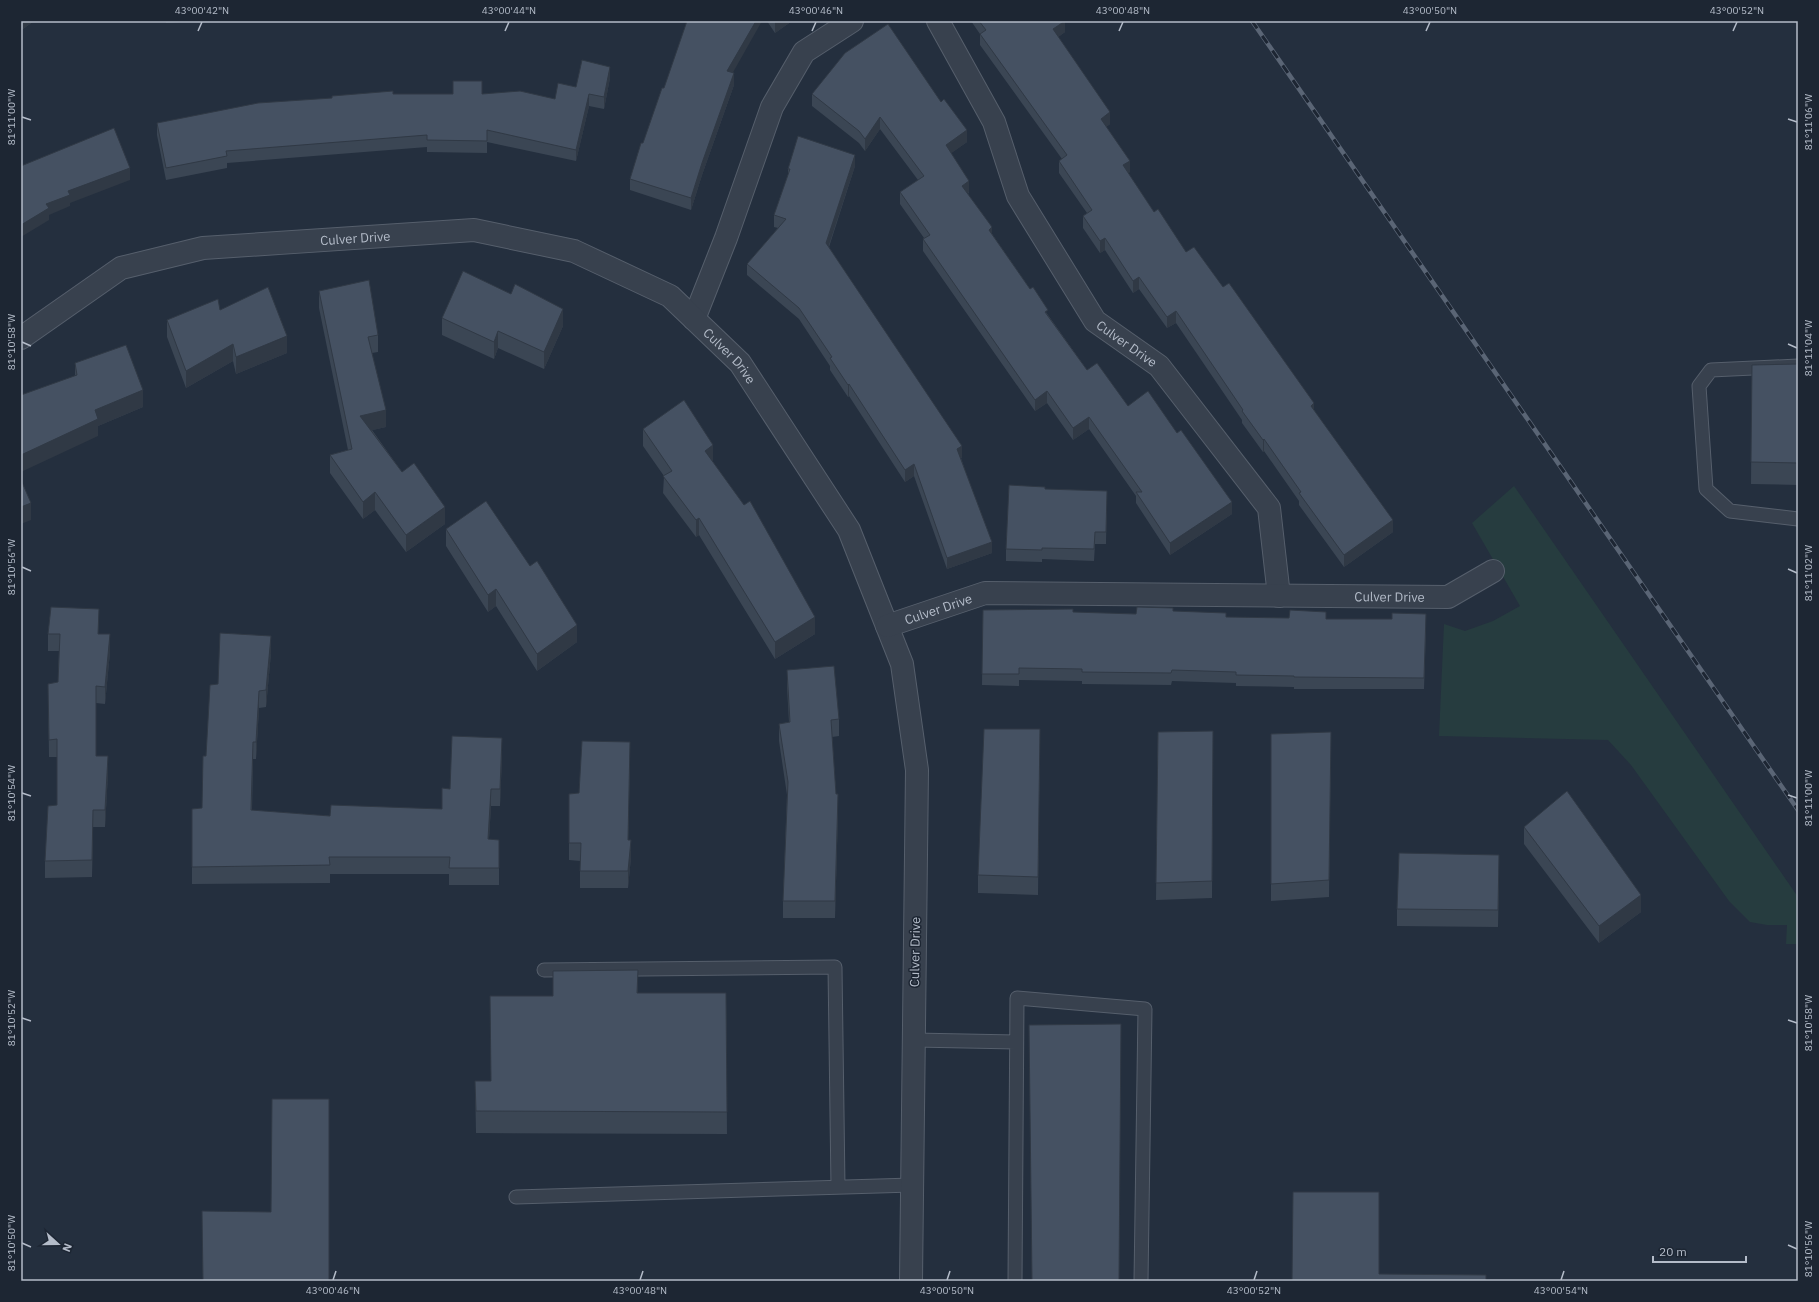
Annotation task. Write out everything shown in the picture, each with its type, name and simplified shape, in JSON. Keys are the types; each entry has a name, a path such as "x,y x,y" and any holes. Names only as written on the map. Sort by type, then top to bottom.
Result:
{"street":[{"name":"Culver Drive","path":"694,319 726,238 772,107 804,52 852,21"},
{"name":"Culver Drive","path":"938,21 994,122 1018,196 1095,321 1159,366 1269,508 1278,596"},
{"name":"Culver Drive","path":"21,338 121,268 203,248 474,230 574,251 670,296 740,362 849,530 902,664 917,770 911,1281"},
{"name":"Culver Drive","path":"887,626 985,592 1448,598 1494,572"}],"lane":[{"path":"1798,366 1711,370 1699,386 1706,489 1730,511 1798,519"},
{"path":"544,970 835,967 838,1187"},
{"path":"1016,1281 1016,998 1145,1009 1141,1281"},
{"path":"914,1040 1016,1042"},
{"path":"516,1196 912,1185"}],"green space":[{"path":"1514,486 1798,897 1798,944 1786,944 1787,925 1767,925 1750,922 1729,901 1631,765 1608,740 1439,736 1444,624 1465,631 1493,621 1520,606 1472,523"}],"building":[{"path":"687,21 756,21 727,71 734,73 691,198 630,179 641,143 643,143 662,88 664,88"},
{"path":"979,21 1065,21 1053,29 1110,112 1101,119 1130,161 1123,165 1154,212 1158,209 1186,252 1194,247 1223,287 1229,283 1314,403 1311,406 1393,520 1344,555 1299,493 1301,492 1264,439 1263,440 1242,411 1243,410 1176,311 1167,317 1139,277 1133,281 1105,238 1100,241 1083,216 1092,210 1059,161 1067,155 980,34 986,30"},
{"path":"888,24 941,102 944,99 967,130 946,145 969,181 962,186 992,227 989,230 1030,289 1033,287 1048,310 1045,312 1087,370 1097,363 1128,406 1148,391 1177,433 1181,430 1232,502 1170,543 1136,492 1142,492 1089,417 1073,428 1047,391 1035,400 923,239 930,235 900,192 924,176 880,117 865,139 859,131 812,94 845,53"},
{"path":"582,60 610,67 604,97 589,94 576,150 487,130 487,141 427,140 427,135 226,151 227,156 166,168 157,123 258,103 332,98 332,96 393,91 393,94 453,94 453,81 482,81 482,94 520,91 555,99 558,83 576,87"},
{"path":"114,128 130,168 68,191 70,195 46,204 49,208 21,225 21,166"},
{"path":"798,136 855,155 826,243 962,446 957,449 992,542 947,558 914,464 905,470 849,384 848,385 830,358 832,357 799,308 747,264 786,219 774,215 790,169 788,169"},
{"path":"463,271 511,294 515,284 563,309 544,352 498,331 494,342 442,318"},
{"path":"369,280 378,335 368,337 386,410 360,416 402,472 414,463 445,507 406,535 375,492 363,502 330,455 352,449 319,291"},
{"path":"268,287 287,336 236,357 233,344 186,371 167,320 218,299 220,310"},
{"path":"126,345 143,390 95,410 98,419 21,455 21,395 77,375 75,363"},
{"path":"1798,364 1798,463 1751,462 1752,365"},
{"path":"684,400 713,445 705,451 744,505 750,501 815,617 775,642 699,518 696,520 663,476 672,471 643,429"},
{"path":"21,480 31,503 21,507"},
{"path":"1009,485 1045,487 1045,489 1107,491 1106,532 1095,532 1094,549 1006,549"},
{"path":"486,501 530,566 537,561 577,625 537,654 496,589 488,595 446,529"},
{"path":"51,607 99,609 98,634 110,634 105,687 96,686 96,756 108,756 105,810 93,810 92,860 45,861 48,806 57,805 57,739 49,740 48,684 58,682 60,634 48,634"},
{"path":"1137,607 1173,608 1173,611 1226,613 1226,617 1289,618 1290,610 1326,612 1326,619 1392,619 1392,613 1426,614 1424,678 1294,677 1236,675 1236,672 1172,670 1171,673 1082,672 1082,669 1019,668 1019,674 982,674 983,610 1073,609 1073,612 1136,614"},
{"path":"220,633 271,636 266,690 259,691 256,742 253,742 251,810 330,816 331,805 442,809 442,788 450,789 452,736 502,738 500,789 491,789 488,839 499,840 499,868 449,868 450,857 329,857 330,865 192,867 192,809 202,808 203,756 206,756 210,685 218,684"},
{"path":"834,666 839,719 831,720 836,794 838,794 835,901 783,901 788,782 779,724 790,722 787,670"},
{"path":"984,729 1040,729 1038,877 978,875"},
{"path":"1213,731 1212,881 1156,883 1158,732"},
{"path":"1331,732 1329,880 1271,884 1271,734"},
{"path":"582,741 630,742 628,840 631,840 628,871 580,871 581,843 569,843 569,794 579,793"},
{"path":"1567,791 1641,895 1599,926 1524,827"},
{"path":"1399,853 1499,855 1498,910 1397,909"},
{"path":"638,970 637,993 726,993 727,1112 476,1111 475,1081 491,1081 490,996 553,996 553,971"},
{"path":"1121,1024 1119,1281 1032,1281 1029,1025"},
{"path":"272,1099 329,1099 329,1281 203,1281 202,1211 271,1212"},
{"path":"1293,1192 1379,1192 1379,1274 1486,1275 1486,1281 1292,1281"}],"railway":[{"path":"1252,21 1798,810"}]}
